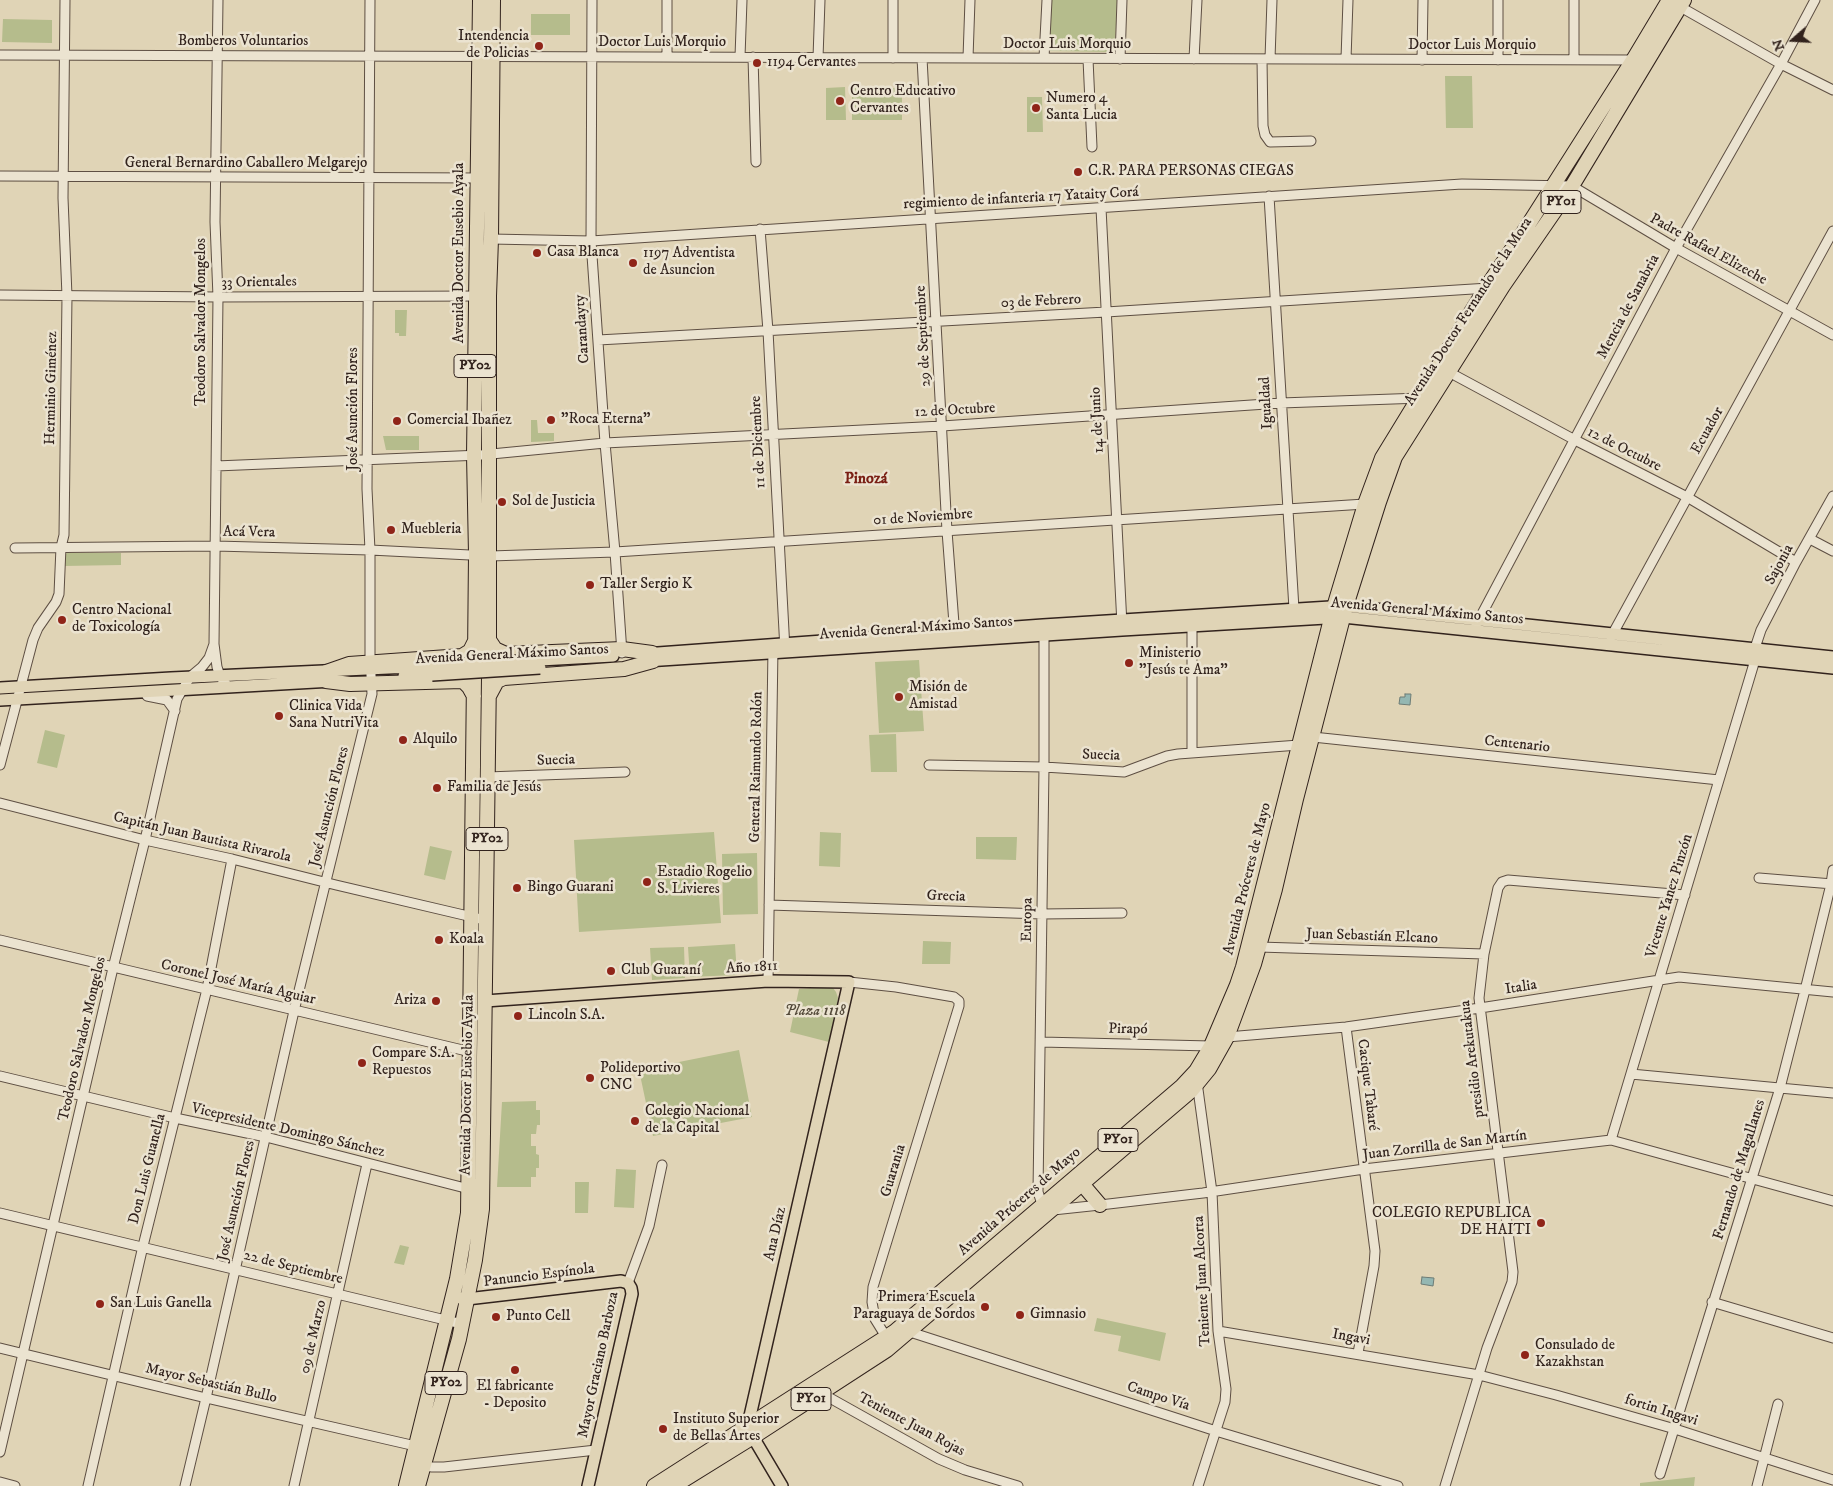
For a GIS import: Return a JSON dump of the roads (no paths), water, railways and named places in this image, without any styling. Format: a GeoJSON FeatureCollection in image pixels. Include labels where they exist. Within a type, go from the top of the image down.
{"type":"FeatureCollection","features":[{"type":"Feature","properties":{"kind":"highway","name":"Avenida Doctor Eusebio Ayala"},"geometry":{"type":"LineString","coordinates":[[480,0],[486,57],[492,178],[491,239],[483,296]]}},
{"type":"Feature","properties":{"kind":"highway","name":"Avenida Doctor Eusebio Ayala"},"geometry":{"type":"LineString","coordinates":[[475,657],[482,640],[483,555],[481,455],[483,296],[477,178],[486,57],[493,0]]}},
{"type":"Feature","properties":{"kind":"highway","name":"Avenida Doctor Fernando de la Mora"},"geometry":{"type":"LineString","coordinates":[[1443,368],[1486,288],[1633,60],[1675,2]]}},
{"type":"Feature","properties":{"kind":"highway","name":"Avenida Doctor Fernando de la Mora"},"geometry":{"type":"LineString","coordinates":[[1339,612],[1365,504],[1382,458],[1443,368],[1503,286],[1572,186],[1648,60],[1675,2]]}},
{"type":"Feature","properties":{"kind":"highway","name":"Avenida Doctor Fernando de la Mora"},"geometry":{"type":"LineString","coordinates":[[1339,612],[1395,457],[1424,398]]}},
{"type":"Feature","properties":{"kind":"highway","name":"Avenida Próceres de Mayo"},"geometry":{"type":"LineString","coordinates":[[1217,1042],[1250,978],[1259,947],[1312,737],[1339,612]]}},
{"type":"Feature","properties":{"kind":"highway","name":"Avenida Próceres de Mayo"},"geometry":{"type":"LineString","coordinates":[[654,1486],[822,1392],[889,1342],[1048,1207],[1083,1184],[1209,1069],[1243,968],[1299,745],[1339,612]]}},
{"type":"Feature","properties":{"kind":"highway","name":"Avenida Doctor Eusebio Ayala"},"geometry":{"type":"LineString","coordinates":[[482,640],[489,656]]}},
{"type":"Feature","properties":{"kind":"highway"},"geometry":{"type":"LineString","coordinates":[[326,676],[350,684],[370,674],[462,656],[482,640],[506,654],[622,652],[653,657]]}},
{"type":"Feature","properties":{"kind":"highway"},"geometry":{"type":"LineString","coordinates":[[488,699],[497,681],[504,678],[624,669],[653,657]]}},
{"type":"Feature","properties":{"kind":"highway"},"geometry":{"type":"LineString","coordinates":[[326,676],[349,664],[370,674],[463,681],[474,696]]}},
{"type":"Feature","properties":{"kind":"highway","name":"Avenida Doctor Eusebio Ayala"},"geometry":{"type":"LineString","coordinates":[[406,1486],[417,1464],[462,1324],[479,1238],[476,1190],[471,1052],[479,918],[487,776],[488,699],[481,677],[474,696],[479,918],[485,1001],[476,1190],[465,1233],[422,1447]]}},
{"type":"Feature","properties":{"kind":"highway","name":"Avenida Próceres de Mayo"},"geometry":{"type":"LineString","coordinates":[[674,1486],[713,1462],[751,1431],[889,1342],[910,1332],[1182,1086],[1197,1078]]}},
{"type":"Feature","properties":{"kind":"highway"},"geometry":{"type":"LineString","coordinates":[[1083,1184],[1100,1205]]}},
{"type":"Feature","properties":{"kind":"highway","name":"Avenida Doctor Eusebio Ayala"},"geometry":{"type":"LineString","coordinates":[[417,1464],[418,1486]]}},
{"type":"Feature","properties":{"kind":"main road","name":"Avenida General Máximo Santos"},"geometry":{"type":"LineString","coordinates":[[370,674],[955,637],[1122,625],[1294,609],[1476,625],[1833,668]]}},
{"type":"Feature","properties":{"kind":"main road","name":"Avenida General Máximo Santos"},"geometry":{"type":"LineString","coordinates":[[955,637],[1044,636],[1122,625],[1192,626],[1339,612]]}},
{"type":"Feature","properties":{"kind":"main road","name":"Avenida General Máximo Santos"},"geometry":{"type":"LineString","coordinates":[[1610,640],[1755,648],[1833,657]]}},
{"type":"Feature","properties":{"kind":"main road","name":"Avenida General Máximo Santos"},"geometry":{"type":"LineString","coordinates":[[598,661],[622,652]]}},
{"type":"Feature","properties":{"kind":"main road"},"geometry":{"type":"LineString","coordinates":[[0,688],[190,677],[326,676]]}},
{"type":"Feature","properties":{"kind":"main road"},"geometry":{"type":"LineString","coordinates":[[0,700],[228,687],[326,676]]}},
{"type":"Feature","properties":{"kind":"main road","name":"Año 1811"},"geometry":{"type":"LineString","coordinates":[[485,1001],[768,981],[849,982]]}},
{"type":"Feature","properties":{"kind":"main road","name":"Ana Díaz"},"geometry":{"type":"LineString","coordinates":[[751,1431],[849,982]]}},
{"type":"Feature","properties":{"kind":"main road","name":"Panuncio Espínola"},"geometry":{"type":"LineString","coordinates":[[453,1297],[467,1300],[621,1281],[628,1283]]}},
{"type":"Feature","properties":{"kind":"main road","name":"Mayor Graciano Barboza"},"geometry":{"type":"LineString","coordinates":[[588,1486],[632,1294],[628,1283]]}},
{"type":"Feature","properties":{"kind":"main road"},"geometry":{"type":"LineString","coordinates":[[751,1431],[782,1486]]}},
{"type":"Feature","properties":{"kind":"street","name":"Herminio Giménez"},"geometry":{"type":"LineString","coordinates":[[0,765],[33,640],[38,628],[56,602],[59,594],[61,547],[64,535],[67,296],[63,176],[65,0]]}},
{"type":"Feature","properties":{"kind":"street","name":"Teodoro Salvador Mongelos"},"geometry":{"type":"LineString","coordinates":[[218,0],[215,222],[218,298],[214,644],[217,667],[220,676],[228,687]]}},
{"type":"Feature","properties":{"kind":"street","name":"José Asunción Flores"},"geometry":{"type":"LineString","coordinates":[[185,1486],[294,1011],[372,694],[370,674],[368,459],[370,0]]}},
{"type":"Feature","properties":{"kind":"street","name":"Carandayty"},"geometry":{"type":"LineString","coordinates":[[592,0],[591,241],[604,443],[615,552],[622,652]]}},
{"type":"Feature","properties":{"kind":"street"},"geometry":{"type":"LineString","coordinates":[[667,0],[667,57]]}},
{"type":"Feature","properties":{"kind":"street"},"geometry":{"type":"LineString","coordinates":[[740,57],[742,0]]}},
{"type":"Feature","properties":{"kind":"street"},"geometry":{"type":"LineString","coordinates":[[818,58],[820,0]]}},
{"type":"Feature","properties":{"kind":"street"},"geometry":{"type":"LineString","coordinates":[[893,0],[893,58]]}},
{"type":"Feature","properties":{"kind":"street"},"geometry":{"type":"LineString","coordinates":[[968,58],[970,0]]}},
{"type":"Feature","properties":{"kind":"street"},"geometry":{"type":"LineString","coordinates":[[1044,58],[1047,0]]}},
{"type":"Feature","properties":{"kind":"street"},"geometry":{"type":"LineString","coordinates":[[1120,59],[1122,0]]}},
{"type":"Feature","properties":{"kind":"street"},"geometry":{"type":"LineString","coordinates":[[1194,59],[1197,0]]}},
{"type":"Feature","properties":{"kind":"street"},"geometry":{"type":"LineString","coordinates":[[1272,0],[1266,59],[1263,126],[1265,135],[1270,142],[1311,141]]}},
{"type":"Feature","properties":{"kind":"street"},"geometry":{"type":"LineString","coordinates":[[1346,59],[1348,0]]}},
{"type":"Feature","properties":{"kind":"street"},"geometry":{"type":"LineString","coordinates":[[1422,60],[1423,0]]}},
{"type":"Feature","properties":{"kind":"street"},"geometry":{"type":"LineString","coordinates":[[1498,0],[1498,60]]}},
{"type":"Feature","properties":{"kind":"street"},"geometry":{"type":"LineString","coordinates":[[1574,0],[1574,60]]}},
{"type":"Feature","properties":{"kind":"street","name":"Mencia de Sanabria"},"geometry":{"type":"LineString","coordinates":[[1476,625],[1676,248],[1816,0]]}},
{"type":"Feature","properties":{"kind":"street"},"geometry":{"type":"LineString","coordinates":[[1675,2],[1781,64],[1833,90]]}},
{"type":"Feature","properties":{"kind":"street","name":"Bomberos Voluntarios"},"geometry":{"type":"LineString","coordinates":[[0,55],[486,57]]}},
{"type":"Feature","properties":{"kind":"street","name":"Doctor Luis Morquio"},"geometry":{"type":"LineString","coordinates":[[486,57],[1648,60]]}},
{"type":"Feature","properties":{"kind":"street"},"geometry":{"type":"LineString","coordinates":[[753,58],[756,162]]}},
{"type":"Feature","properties":{"kind":"street","name":"29 de Septiembre"},"geometry":{"type":"LineString","coordinates":[[922,58],[947,531],[955,637]]}},
{"type":"Feature","properties":{"kind":"street"},"geometry":{"type":"LineString","coordinates":[[1088,58],[1092,147]]}},
{"type":"Feature","properties":{"kind":"street","name":"General Bernardino Caballero Melgarejo"},"geometry":{"type":"LineString","coordinates":[[0,176],[492,178]]}},
{"type":"Feature","properties":{"kind":"street","name":"regimiento de infanteria 17 Yataity Corá"},"geometry":{"type":"LineString","coordinates":[[491,239],[591,241],[1462,184],[1572,186]]}},
{"type":"Feature","properties":{"kind":"street","name":"Padre Rafael Elizeche"},"geometry":{"type":"LineString","coordinates":[[1572,186],[1676,248],[1833,335]]}},
{"type":"Feature","properties":{"kind":"street","name":"Igualdad"},"geometry":{"type":"LineString","coordinates":[[1269,196],[1294,609]]}},
{"type":"Feature","properties":{"kind":"street","name":"14 de Junio"},"geometry":{"type":"LineString","coordinates":[[1100,208],[1122,625]]}},
{"type":"Feature","properties":{"kind":"street","name":"11 de Diciembre"},"geometry":{"type":"LineString","coordinates":[[760,229],[768,332],[778,541],[779,648]]}},
{"type":"Feature","properties":{"kind":"street","name":"Ecuador"},"geometry":{"type":"LineString","coordinates":[[1610,640],[1833,231]]}},
{"type":"Feature","properties":{"kind":"street","name":"03 de Febrero"},"geometry":{"type":"LineString","coordinates":[[598,340],[1106,312],[1503,286]]}},
{"type":"Feature","properties":{"kind":"street","name":"33 Orientales"},"geometry":{"type":"LineString","coordinates":[[0,295],[218,298],[483,296]]}},
{"type":"Feature","properties":{"kind":"street","name":"12 de Octubre"},"geometry":{"type":"LineString","coordinates":[[1443,368],[1687,498],[1796,562]]}},
{"type":"Feature","properties":{"kind":"street","name":"12 de Octubre"},"geometry":{"type":"LineString","coordinates":[[216,466],[481,455],[604,443],[942,426],[1281,403],[1424,398]]}},
{"type":"Feature","properties":{"kind":"street","name":"Sajonia"},"geometry":{"type":"LineString","coordinates":[[1755,648],[1761,630],[1833,496]]}},
{"type":"Feature","properties":{"kind":"street","name":"01 de Noviembre"},"geometry":{"type":"LineString","coordinates":[[483,555],[615,552],[1365,504]]}},
{"type":"Feature","properties":{"kind":"street"},"geometry":{"type":"LineString","coordinates":[[1810,539],[1833,551]]}},
{"type":"Feature","properties":{"kind":"street","name":"Acá Vera"},"geometry":{"type":"LineString","coordinates":[[16,548],[215,546],[483,555]]}},
{"type":"Feature","properties":{"kind":"street"},"geometry":{"type":"LineString","coordinates":[[1192,626],[1192,753]]}},
{"type":"Feature","properties":{"kind":"street","name":"Europa"},"geometry":{"type":"LineString","coordinates":[[1044,636],[1038,1192],[1048,1207]]}},
{"type":"Feature","properties":{"kind":"street","name":"Teodoro Salvador Mongelos"},"geometry":{"type":"LineString","coordinates":[[0,1452],[174,711],[182,690],[190,677],[206,662],[214,644]]}},
{"type":"Feature","properties":{"kind":"street","name":"General Raimundo Rolón"},"geometry":{"type":"LineString","coordinates":[[768,981],[769,905],[779,648]]}},
{"type":"Feature","properties":{"kind":"street","name":"Vicente Yanez Pinzón"},"geometry":{"type":"LineString","coordinates":[[1611,1140],[1720,780],[1755,660],[1755,648]]}},
{"type":"Feature","properties":{"kind":"street"},"geometry":{"type":"LineString","coordinates":[[119,692],[130,696],[159,697],[167,700],[174,711]]}},
{"type":"Feature","properties":{"kind":"street","name":"Centenario"},"geometry":{"type":"LineString","coordinates":[[1312,737],[1720,780]]}},
{"type":"Feature","properties":{"kind":"street","name":"Suecia"},"geometry":{"type":"LineString","coordinates":[[929,765],[1124,772],[1167,756],[1299,745]]}},
{"type":"Feature","properties":{"kind":"street","name":"Suecia"},"geometry":{"type":"LineString","coordinates":[[487,776],[625,772]]}},
{"type":"Feature","properties":{"kind":"street","name":"Capitán Juan Bautista Rivarola"},"geometry":{"type":"LineString","coordinates":[[0,803],[145,840],[479,918]]}},
{"type":"Feature","properties":{"kind":"street","name":"Don Luis Guanella"},"geometry":{"type":"LineString","coordinates":[[88,1486],[143,1246],[207,989],[232,859]]}},
{"type":"Feature","properties":{"kind":"street","name":"Fernando de Magallanes"},"geometry":{"type":"LineString","coordinates":[[1660,1474],[1780,1088],[1832,884],[1833,870]]}},
{"type":"Feature","properties":{"kind":"street"},"geometry":{"type":"LineString","coordinates":[[1759,878],[1832,884]]}},
{"type":"Feature","properties":{"kind":"street","name":"presidio Arekutakua"},"geometry":{"type":"LineString","coordinates":[[1445,1486],[1479,1375],[1514,1272],[1479,998],[1484,954],[1498,888],[1502,882],[1508,880],[1685,895]]}},
{"type":"Feature","properties":{"kind":"street","name":"Grecia"},"geometry":{"type":"LineString","coordinates":[[769,905],[1042,914],[1122,913]]}},
{"type":"Feature","properties":{"kind":"street","name":"Coronel José María Aguiar"},"geometry":{"type":"LineString","coordinates":[[0,940],[471,1052]]}},
{"type":"Feature","properties":{"kind":"street","name":"Juan Sebastián Elcano"},"geometry":{"type":"LineString","coordinates":[[1259,947],[1484,954]]}},
{"type":"Feature","properties":{"kind":"street","name":"Italia"},"geometry":{"type":"LineString","coordinates":[[1217,1042],[1346,1027],[1679,977],[1833,992]]}},
{"type":"Feature","properties":{"kind":"street","name":"Año 1811"},"geometry":{"type":"LineString","coordinates":[[849,982],[896,987],[954,997],[959,1001]]}},
{"type":"Feature","properties":{"kind":"street","name":"Guarania"},"geometry":{"type":"LineString","coordinates":[[889,1342],[875,1319],[873,1312],[873,1287],[959,1001]]}},
{"type":"Feature","properties":{"kind":"street","name":"Cacique Tabaré"},"geometry":{"type":"LineString","coordinates":[[1346,1027],[1375,1251],[1358,1353]]}},
{"type":"Feature","properties":{"kind":"street","name":"Pirapó"},"geometry":{"type":"LineString","coordinates":[[1041,1042],[1217,1042]]}},
{"type":"Feature","properties":{"kind":"street"},"geometry":{"type":"LineString","coordinates":[[1631,1074],[1833,1093]]}},
{"type":"Feature","properties":{"kind":"street","name":"Vicepresidente Domingo Sánchez"},"geometry":{"type":"LineString","coordinates":[[0,1076],[175,1118],[266,1137],[476,1190]]}},
{"type":"Feature","properties":{"kind":"street","name":"Teniente Juan Alcorta"},"geometry":{"type":"LineString","coordinates":[[1197,1078],[1212,1192],[1218,1330],[1226,1390],[1225,1402],[1198,1486]]}},
{"type":"Feature","properties":{"kind":"street","name":"Juan Zorrilla de San Martín"},"geometry":{"type":"LineString","coordinates":[[1048,1207],[1100,1205],[1212,1192],[1364,1169],[1611,1140],[1833,1201]]}},
{"type":"Feature","properties":{"kind":"street","name":"09 de Marzo"},"geometry":{"type":"LineString","coordinates":[[294,1486],[367,1164]]}},
{"type":"Feature","properties":{"kind":"street","name":"Mayor Graciano Barboza"},"geometry":{"type":"LineString","coordinates":[[628,1283],[649,1226],[662,1165]]}},
{"type":"Feature","properties":{"kind":"street","name":"22 de Septiembre"},"geometry":{"type":"LineString","coordinates":[[0,1213],[462,1324]]}},
{"type":"Feature","properties":{"kind":"street"},"geometry":{"type":"LineString","coordinates":[[1712,1302],[1833,1338]]}},
{"type":"Feature","properties":{"kind":"street","name":"Ingavi"},"geometry":{"type":"LineString","coordinates":[[1218,1330],[1479,1375]]}},
{"type":"Feature","properties":{"kind":"street","name":"Campo Vía"},"geometry":{"type":"LineString","coordinates":[[910,1332],[1398,1486]]}},
{"type":"Feature","properties":{"kind":"street","name":"Mayor Sebastián Bullo"},"geometry":{"type":"LineString","coordinates":[[0,1348],[206,1398],[422,1447]]}},
{"type":"Feature","properties":{"kind":"street","name":"fortin Ingavi"},"geometry":{"type":"LineString","coordinates":[[1479,1375],[1675,1429],[1833,1480]]}},
{"type":"Feature","properties":{"kind":"street","name":"Teniente Juan Rojas"},"geometry":{"type":"LineString","coordinates":[[822,1392],[939,1459],[965,1470],[1018,1486]]}},
{"type":"Feature","properties":{"kind":"street"},"geometry":{"type":"LineString","coordinates":[[1757,1486],[1778,1404]]}},
{"type":"Feature","properties":{"kind":"street"},"geometry":{"type":"LineString","coordinates":[[417,1464],[444,1467],[596,1450]]}},
{"type":"Feature","properties":{"kind":"street"},"geometry":{"type":"LineString","coordinates":[[0,1482],[16,1486]]}},
{"type":"Feature","properties":{"kind":"water"},"geometry":{"type":"Polygon","coordinates":[[[1405,694],[1411,694],[1410,705],[1399,704],[1400,697],[1405,697],[1405,694]]]}},
{"type":"Feature","properties":{"kind":"water"},"geometry":{"type":"Polygon","coordinates":[[[1422,1277],[1434,1278],[1433,1286],[1421,1284],[1422,1277]]]}},
{"type":"Feature","properties":{"kind":"place","name":"Intendencia de Policias"},"geometry":{"type":"Point","coordinates":[539,46]}},
{"type":"Feature","properties":{"kind":"place","name":"1194 Cervantes"},"geometry":{"type":"Point","coordinates":[757,63]}},
{"type":"Feature","properties":{"kind":"place","name":"Centro Educativo Cervantes"},"geometry":{"type":"Point","coordinates":[840,101]}},
{"type":"Feature","properties":{"kind":"place","name":"Numero 4 Santa Lucia"},"geometry":{"type":"Point","coordinates":[1036,108]}},
{"type":"Feature","properties":{"kind":"place","name":"C.R. PARA PERSONAS CIEGAS"},"geometry":{"type":"Point","coordinates":[1078,172]}},
{"type":"Feature","properties":{"kind":"place","name":"Casa Blanca"},"geometry":{"type":"Point","coordinates":[537,253]}},
{"type":"Feature","properties":{"kind":"place","name":"1197 Adventista de Asuncion"},"geometry":{"type":"Point","coordinates":[633,263]}},
{"type":"Feature","properties":{"kind":"place","name":"\"Roca Eterna\""},"geometry":{"type":"Point","coordinates":[551,420]}},
{"type":"Feature","properties":{"kind":"place","name":"Comercial Ibañez"},"geometry":{"type":"Point","coordinates":[397,421]}},
{"type":"Feature","properties":{"kind":"place","name":"Sol de Justicia"},"geometry":{"type":"Point","coordinates":[502,502]}},
{"type":"Feature","properties":{"kind":"place","name":"Muebleria"},"geometry":{"type":"Point","coordinates":[391,530]}},
{"type":"Feature","properties":{"kind":"place","name":"Taller Sergio K"},"geometry":{"type":"Point","coordinates":[590,585]}},
{"type":"Feature","properties":{"kind":"place","name":"Centro Nacional de Toxicología"},"geometry":{"type":"Point","coordinates":[62,620]}},
{"type":"Feature","properties":{"kind":"place","name":"Ministerio \"Jesús te Ama\""},"geometry":{"type":"Point","coordinates":[1129,663]}},
{"type":"Feature","properties":{"kind":"place","name":"Misión de Amistad"},"geometry":{"type":"Point","coordinates":[899,697]}},
{"type":"Feature","properties":{"kind":"place","name":"Clinica Vida Sana NutriVita"},"geometry":{"type":"Point","coordinates":[279,716]}},
{"type":"Feature","properties":{"kind":"place","name":"Alquilo"},"geometry":{"type":"Point","coordinates":[403,740]}},
{"type":"Feature","properties":{"kind":"place","name":"Familia de Jesús"},"geometry":{"type":"Point","coordinates":[437,788]}},
{"type":"Feature","properties":{"kind":"place","name":"Estadio Rogelio S. Livieres"},"geometry":{"type":"Point","coordinates":[647,882]}},
{"type":"Feature","properties":{"kind":"place","name":"Bingo Guarani"},"geometry":{"type":"Point","coordinates":[517,888]}},
{"type":"Feature","properties":{"kind":"place","name":"Koala"},"geometry":{"type":"Point","coordinates":[439,940]}},
{"type":"Feature","properties":{"kind":"place","name":"Club Guaraní"},"geometry":{"type":"Point","coordinates":[611,971]}},
{"type":"Feature","properties":{"kind":"place","name":"Ariza"},"geometry":{"type":"Point","coordinates":[436,1001]}},
{"type":"Feature","properties":{"kind":"place","name":"Lincoln S.A."},"geometry":{"type":"Point","coordinates":[518,1016]}},
{"type":"Feature","properties":{"kind":"place","name":"Compare S.A. Repuestos"},"geometry":{"type":"Point","coordinates":[362,1063]}},
{"type":"Feature","properties":{"kind":"place","name":"Polideportivo CNC"},"geometry":{"type":"Point","coordinates":[590,1078]}},
{"type":"Feature","properties":{"kind":"place","name":"Colegio Nacional de la Capital"},"geometry":{"type":"Point","coordinates":[635,1121]}},
{"type":"Feature","properties":{"kind":"place","name":"COLEGIO REPUBLICA DE HAITI"},"geometry":{"type":"Point","coordinates":[1541,1223]}},
{"type":"Feature","properties":{"kind":"place","name":"San Luis Ganella"},"geometry":{"type":"Point","coordinates":[100,1304]}},
{"type":"Feature","properties":{"kind":"place","name":"Primera Escuela Paraguaya de Sordos"},"geometry":{"type":"Point","coordinates":[985,1307]}},
{"type":"Feature","properties":{"kind":"place","name":"Gimnasio"},"geometry":{"type":"Point","coordinates":[1020,1315]}},
{"type":"Feature","properties":{"kind":"place","name":"Punto Cell"},"geometry":{"type":"Point","coordinates":[496,1317]}},
{"type":"Feature","properties":{"kind":"place","name":"Consulado de Kazakhstan"},"geometry":{"type":"Point","coordinates":[1525,1355]}},
{"type":"Feature","properties":{"kind":"place","name":"El fabricante - Deposito"},"geometry":{"type":"Point","coordinates":[515,1370]}},
{"type":"Feature","properties":{"kind":"place","name":"Instituto Superior de Bellas Artes"},"geometry":{"type":"Point","coordinates":[663,1429]}},
{"type":"Feature","properties":{"kind":"district","name":"Pinozá"},"geometry":{"type":"Point","coordinates":[866,480]}},
{"type":"Feature","properties":{"kind":"park label","name":"Plaza 1118"},"geometry":{"type":"Point","coordinates":[815,1012]}}]}
